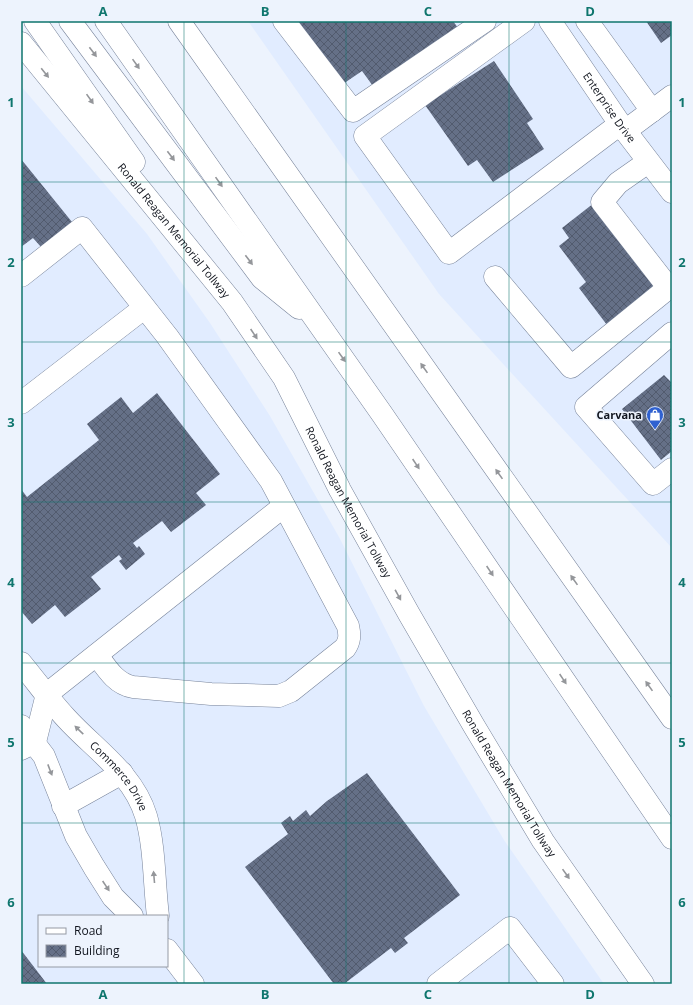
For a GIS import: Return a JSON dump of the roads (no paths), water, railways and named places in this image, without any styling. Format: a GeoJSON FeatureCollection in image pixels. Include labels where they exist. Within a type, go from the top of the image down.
{"type":"FeatureCollection","features":[{"type":"Feature","properties":{"kind":"main road"},"geometry":{"type":"LineString","coordinates":[[35,21],[232,302]]}},
{"type":"Feature","properties":{"kind":"main road"},"geometry":{"type":"LineString","coordinates":[[70,21],[262,278],[320,325]]}},
{"type":"Feature","properties":{"kind":"main road"},"geometry":{"type":"LineString","coordinates":[[106,21],[320,325],[672,838]]}},
{"type":"Feature","properties":{"kind":"main road"},"geometry":{"type":"LineString","coordinates":[[179,21],[672,718]]}},
{"type":"Feature","properties":{"kind":"main road"},"geometry":{"type":"LineString","coordinates":[[284,21],[353,111],[485,21]]}},
{"type":"Feature","properties":{"kind":"main road"},"geometry":{"type":"LineString","coordinates":[[524,21],[365,136],[449,253],[623,127],[652,111],[672,96]]}},
{"type":"Feature","properties":{"kind":"main road","name":"Enterprise Drive"},"geometry":{"type":"LineString","coordinates":[[550,21],[623,127],[672,192]]}},
{"type":"Feature","properties":{"kind":"main road"},"geometry":{"type":"LineString","coordinates":[[587,21],[652,111]]}},
{"type":"Feature","properties":{"kind":"main road","name":"Ronald Reagan Memorial Tollway"},"geometry":{"type":"LineString","coordinates":[[21,43],[232,302],[284,378],[340,490],[409,614],[534,827],[643,984]]}},
{"type":"Feature","properties":{"kind":"main road"},"geometry":{"type":"LineString","coordinates":[[495,277],[571,367],[670,286],[602,202],[618,183],[648,162]]}},
{"type":"Feature","properties":{"kind":"main road"},"geometry":{"type":"LineString","coordinates":[[21,276],[82,228],[167,336],[271,481],[348,626],[349,642],[344,648],[291,691],[272,697],[211,694],[129,687],[116,679],[97,655]]}},
{"type":"Feature","properties":{"kind":"main road"},"geometry":{"type":"LineString","coordinates":[[21,403],[144,308]]}},
{"type":"Feature","properties":{"kind":"main road"},"geometry":{"type":"LineString","coordinates":[[672,333],[586,406],[653,484],[672,469]]}},
{"type":"Feature","properties":{"kind":"main road"},"geometry":{"type":"LineString","coordinates":[[28,746],[47,694],[284,506]]}},
{"type":"Feature","properties":{"kind":"main road","name":"Commerce Drive"},"geometry":{"type":"LineString","coordinates":[[21,664],[66,718],[105,754],[122,773],[146,816],[150,839],[158,915]]}},
{"type":"Feature","properties":{"kind":"main road"},"geometry":{"type":"LineString","coordinates":[[21,726],[28,746],[44,756],[76,836],[94,867],[113,897],[131,915]]}},
{"type":"Feature","properties":{"kind":"main road"},"geometry":{"type":"LineString","coordinates":[[63,806],[122,773]]}},
{"type":"Feature","properties":{"kind":"main road"},"geometry":{"type":"LineString","coordinates":[[438,984],[510,928],[553,984]]}},
{"type":"Feature","properties":{"kind":"main road"},"geometry":{"type":"LineString","coordinates":[[168,951],[193,984]]}},
{"type":"Feature","properties":{"kind":"place","name":"Carvana"},"geometry":{"type":"Point","coordinates":[655,430]}}]}
